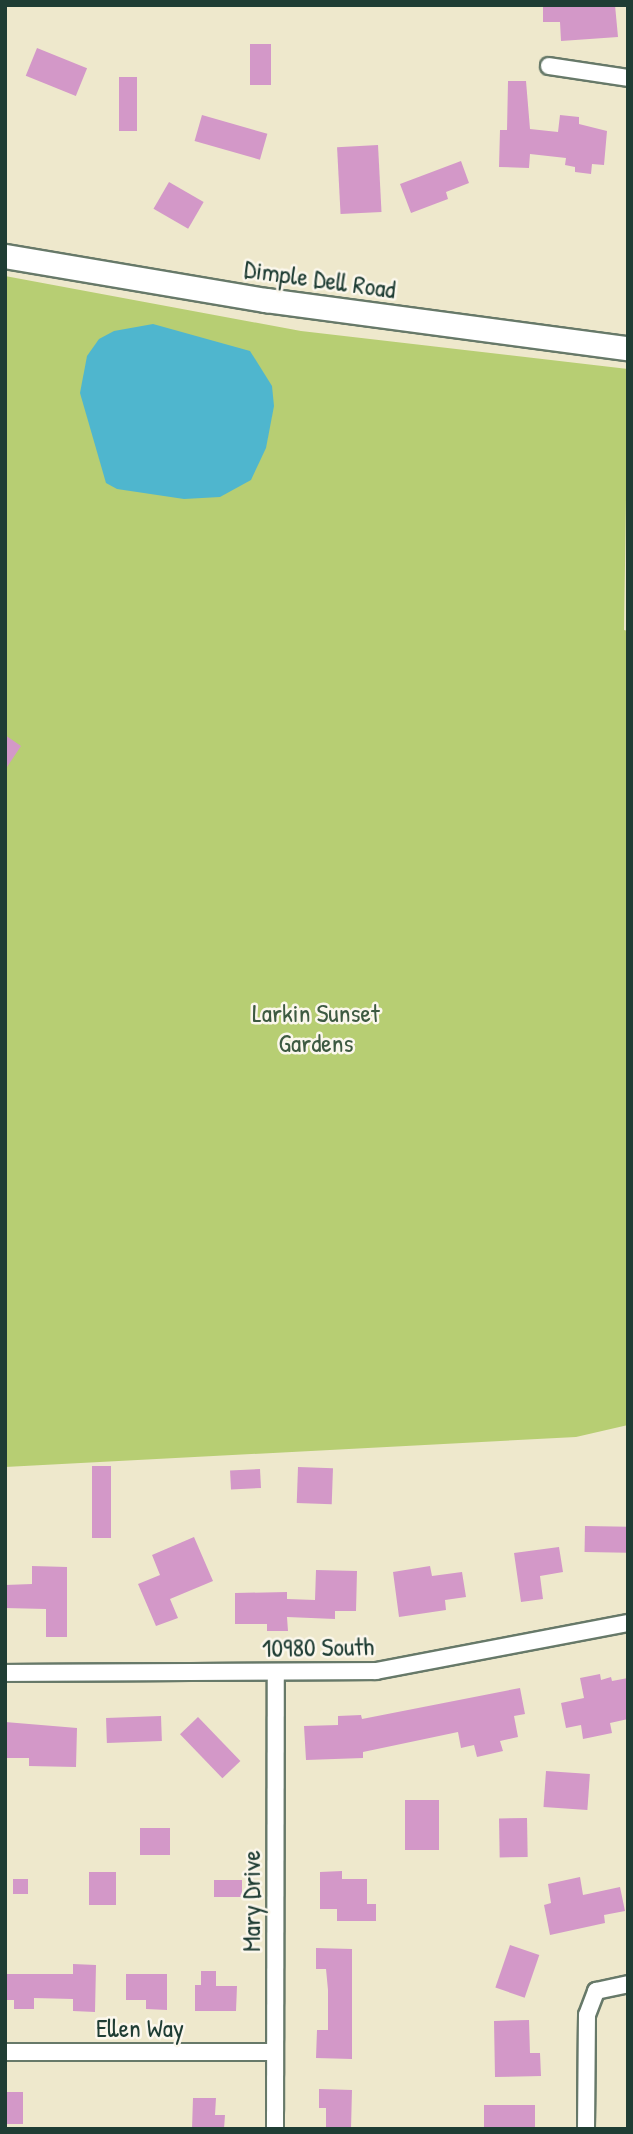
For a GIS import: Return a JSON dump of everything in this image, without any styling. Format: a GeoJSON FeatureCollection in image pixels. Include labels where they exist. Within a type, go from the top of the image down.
{"type":"FeatureCollection","features":[{"type":"Feature","properties":{"kind":"street"},"geometry":{"type":"LineString","coordinates":[[549,66],[628,78]]}},
{"type":"Feature","properties":{"kind":"street","name":"Dimple Dell Road"},"geometry":{"type":"LineString","coordinates":[[5,256],[266,300],[628,348]]}},
{"type":"Feature","properties":{"kind":"street","name":"10980 South"},"geometry":{"type":"LineString","coordinates":[[5,1673],[276,1673],[424,1665],[628,1623]]}},
{"type":"Feature","properties":{"kind":"street","name":"Mary Drive"},"geometry":{"type":"LineString","coordinates":[[275,2129],[276,1673]]}},
{"type":"Feature","properties":{"kind":"street"},"geometry":{"type":"LineString","coordinates":[[586,2129],[587,2015],[596,1991],[628,1984]]}},
{"type":"Feature","properties":{"kind":"street","name":"Ellen Way"},"geometry":{"type":"LineString","coordinates":[[5,2052],[275,2052]]}},
{"type":"Feature","properties":{"kind":"green space","name":"Larkin Sunset Gardens"},"geometry":{"type":"Polygon","coordinates":[[[5,276],[301,331],[628,369],[624,630],[628,631],[628,1425],[576,1437],[5,1467],[5,276]]]}},
{"type":"Feature","properties":{"kind":"water"},"geometry":{"type":"Polygon","coordinates":[[[153,324],[250,351],[272,386],[274,406],[266,448],[251,480],[220,497],[184,499],[117,489],[106,483],[80,393],[87,356],[99,339],[114,331],[153,324]]]}},
{"type":"Feature","properties":{"kind":"building"},"geometry":{"type":"Polygon","coordinates":[[[543,5],[615,5],[618,37],[561,41],[560,22],[543,22],[543,5]]]}},
{"type":"Feature","properties":{"kind":"building"},"geometry":{"type":"Polygon","coordinates":[[[250,44],[271,44],[271,85],[250,85],[250,44]]]}},
{"type":"Feature","properties":{"kind":"building"},"geometry":{"type":"Polygon","coordinates":[[[37,48],[87,68],[76,96],[26,76],[37,48]]]}},
{"type":"Feature","properties":{"kind":"building"},"geometry":{"type":"Polygon","coordinates":[[[119,77],[137,77],[137,131],[119,131],[119,77]]]}},
{"type":"Feature","properties":{"kind":"building"},"geometry":{"type":"Polygon","coordinates":[[[508,81],[526,81],[530,129],[558,132],[560,115],[579,117],[579,124],[607,131],[604,165],[592,164],[591,174],[575,172],[575,167],[565,165],[566,158],[530,154],[529,168],[499,167],[500,130],[507,130],[508,81]]]}},
{"type":"Feature","properties":{"kind":"building"},"geometry":{"type":"Polygon","coordinates":[[[202,115],[267,134],[260,160],[195,141],[202,115]]]}},
{"type":"Feature","properties":{"kind":"building"},"geometry":{"type":"Polygon","coordinates":[[[378,145],[382,212],[341,214],[337,147],[378,145]]]}},
{"type":"Feature","properties":{"kind":"building"},"geometry":{"type":"Polygon","coordinates":[[[461,161],[469,183],[446,192],[448,199],[411,213],[400,184],[461,161]]]}},
{"type":"Feature","properties":{"kind":"building"},"geometry":{"type":"Polygon","coordinates":[[[169,182],[204,202],[188,229],[154,209],[169,182]]]}},
{"type":"Feature","properties":{"kind":"building"},"geometry":{"type":"Polygon","coordinates":[[[5,735],[21,746],[5,770],[5,735]]]}},
{"type":"Feature","properties":{"kind":"building"},"geometry":{"type":"Polygon","coordinates":[[[92,1466],[111,1466],[111,1538],[92,1538],[92,1466]]]}},
{"type":"Feature","properties":{"kind":"building"},"geometry":{"type":"Polygon","coordinates":[[[298,1467],[333,1468],[332,1504],[297,1503],[298,1467]]]}},
{"type":"Feature","properties":{"kind":"building"},"geometry":{"type":"Polygon","coordinates":[[[260,1469],[261,1488],[231,1490],[230,1471],[260,1469]]]}},
{"type":"Feature","properties":{"kind":"building"},"geometry":{"type":"Polygon","coordinates":[[[585,1526],[628,1527],[628,1553],[585,1552],[585,1526]]]}},
{"type":"Feature","properties":{"kind":"building"},"geometry":{"type":"Polygon","coordinates":[[[194,1537],[213,1581],[170,1599],[178,1618],[156,1626],[138,1584],[160,1575],[152,1555],[194,1537]]]}},
{"type":"Feature","properties":{"kind":"building"},"geometry":{"type":"Polygon","coordinates":[[[559,1547],[563,1572],[540,1576],[543,1599],[521,1602],[514,1553],[559,1547]]]}},
{"type":"Feature","properties":{"kind":"building"},"geometry":{"type":"Polygon","coordinates":[[[32,1566],[67,1567],[67,1637],[46,1637],[46,1609],[5,1608],[5,1585],[32,1584],[32,1566]]]}},
{"type":"Feature","properties":{"kind":"building"},"geometry":{"type":"Polygon","coordinates":[[[430,1566],[432,1576],[462,1572],[466,1597],[445,1600],[446,1610],[399,1617],[393,1572],[430,1566]]]}},
{"type":"Feature","properties":{"kind":"building"},"geometry":{"type":"Polygon","coordinates":[[[316,1570],[357,1571],[356,1611],[335,1611],[335,1619],[287,1617],[288,1631],[267,1631],[267,1624],[235,1624],[235,1593],[287,1592],[287,1599],[315,1600],[316,1570]]]}},
{"type":"Feature","properties":{"kind":"building"},"geometry":{"type":"Polygon","coordinates":[[[600,1674],[601,1680],[611,1677],[612,1681],[628,1678],[628,1719],[610,1723],[612,1733],[583,1739],[581,1725],[566,1728],[561,1703],[584,1698],[580,1678],[600,1674]]]}},
{"type":"Feature","properties":{"kind":"building"},"geometry":{"type":"Polygon","coordinates":[[[520,1688],[525,1714],[514,1716],[518,1737],[500,1741],[503,1751],[477,1757],[474,1745],[461,1748],[458,1732],[363,1752],[363,1758],[306,1760],[304,1726],[338,1725],[338,1716],[361,1715],[362,1719],[520,1688]]]}},
{"type":"Feature","properties":{"kind":"building"},"geometry":{"type":"Polygon","coordinates":[[[161,1716],[162,1741],[107,1743],[106,1718],[161,1716]]]}},
{"type":"Feature","properties":{"kind":"building"},"geometry":{"type":"Polygon","coordinates":[[[198,1717],[240,1761],[222,1778],[180,1734],[198,1717]]]}},
{"type":"Feature","properties":{"kind":"building"},"geometry":{"type":"Polygon","coordinates":[[[5,1722],[77,1728],[76,1767],[29,1766],[29,1758],[5,1758],[5,1722]]]}},
{"type":"Feature","properties":{"kind":"building"},"geometry":{"type":"Polygon","coordinates":[[[546,1771],[590,1774],[587,1810],[543,1807],[546,1771]]]}},
{"type":"Feature","properties":{"kind":"building"},"geometry":{"type":"Polygon","coordinates":[[[405,1800],[439,1800],[439,1850],[405,1850],[405,1800]]]}},
{"type":"Feature","properties":{"kind":"building"},"geometry":{"type":"Polygon","coordinates":[[[499,1818],[527,1818],[528,1857],[500,1857],[499,1818]]]}},
{"type":"Feature","properties":{"kind":"building"},"geometry":{"type":"Polygon","coordinates":[[[140,1828],[170,1828],[170,1855],[140,1855],[140,1828]]]}},
{"type":"Feature","properties":{"kind":"building"},"geometry":{"type":"Polygon","coordinates":[[[342,1871],[342,1879],[367,1879],[367,1904],[376,1904],[376,1921],[337,1921],[337,1909],[320,1909],[320,1872],[342,1871]]]}},
{"type":"Feature","properties":{"kind":"building"},"geometry":{"type":"Polygon","coordinates":[[[89,1872],[116,1872],[116,1905],[89,1905],[89,1872]]]}},
{"type":"Feature","properties":{"kind":"building"},"geometry":{"type":"Polygon","coordinates":[[[580,1877],[583,1895],[620,1887],[625,1911],[604,1915],[605,1923],[550,1935],[544,1905],[551,1903],[548,1884],[580,1877]]]}},
{"type":"Feature","properties":{"kind":"building"},"geometry":{"type":"Polygon","coordinates":[[[13,1879],[28,1879],[28,1894],[13,1894],[13,1879]]]}},
{"type":"Feature","properties":{"kind":"building"},"geometry":{"type":"Polygon","coordinates":[[[214,1880],[242,1880],[242,1897],[214,1897],[214,1880]]]}},
{"type":"Feature","properties":{"kind":"building"},"geometry":{"type":"Polygon","coordinates":[[[510,1945],[539,1955],[525,1998],[495,1988],[510,1945]]]}},
{"type":"Feature","properties":{"kind":"building"},"geometry":{"type":"Polygon","coordinates":[[[316,1948],[352,1949],[352,2059],[316,2058],[317,2030],[328,2030],[328,1990],[326,1969],[316,1969],[316,1948]]]}},
{"type":"Feature","properties":{"kind":"building"},"geometry":{"type":"Polygon","coordinates":[[[73,1964],[96,1965],[95,2012],[73,2011],[73,1999],[34,1998],[34,2009],[14,2009],[14,2000],[5,2000],[5,1974],[73,1974],[73,1964]]]}},
{"type":"Feature","properties":{"kind":"building"},"geometry":{"type":"Polygon","coordinates":[[[201,1971],[216,1971],[216,1986],[237,1986],[236,2011],[195,2011],[195,1985],[201,1985],[201,1971]]]}},
{"type":"Feature","properties":{"kind":"building"},"geometry":{"type":"Polygon","coordinates":[[[126,1974],[167,1974],[167,2010],[146,2009],[146,2000],[126,2000],[126,1974]]]}},
{"type":"Feature","properties":{"kind":"building"},"geometry":{"type":"Polygon","coordinates":[[[529,2020],[530,2053],[540,2053],[541,2076],[495,2077],[494,2021],[529,2020]]]}},
{"type":"Feature","properties":{"kind":"building"},"geometry":{"type":"Polygon","coordinates":[[[319,2089],[352,2090],[351,2129],[326,2129],[326,2108],[319,2108],[319,2089]]]}},
{"type":"Feature","properties":{"kind":"building"},"geometry":{"type":"Polygon","coordinates":[[[5,2092],[23,2092],[23,2124],[5,2124],[5,2092]]]}},
{"type":"Feature","properties":{"kind":"building"},"geometry":{"type":"Polygon","coordinates":[[[193,2098],[216,2098],[215,2115],[225,2115],[224,2129],[192,2129],[193,2098]]]}},
{"type":"Feature","properties":{"kind":"building"},"geometry":{"type":"Polygon","coordinates":[[[484,2105],[535,2105],[535,2129],[484,2129],[484,2105]]]}}]}
